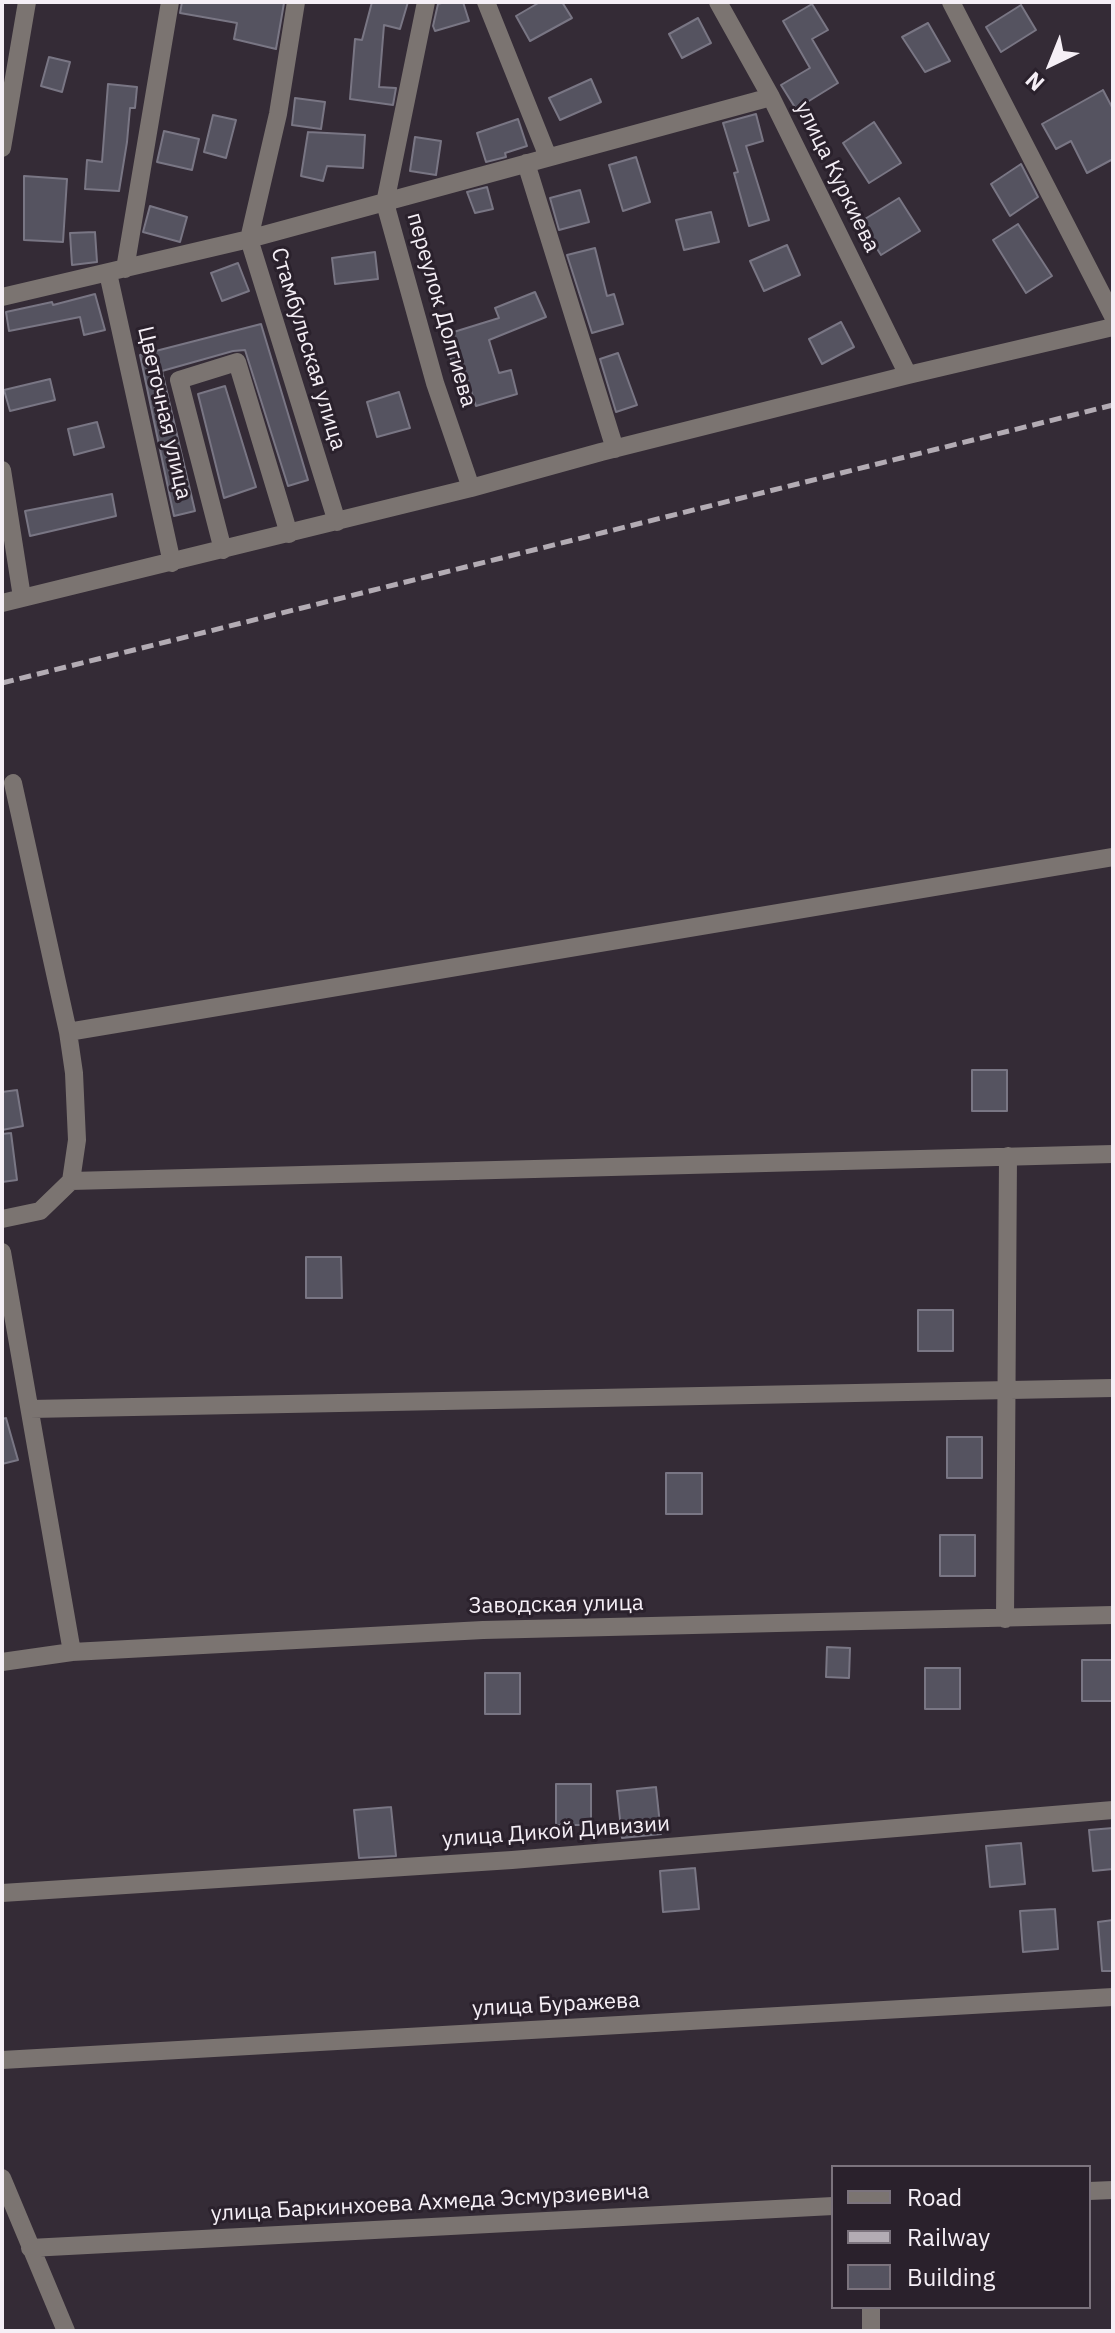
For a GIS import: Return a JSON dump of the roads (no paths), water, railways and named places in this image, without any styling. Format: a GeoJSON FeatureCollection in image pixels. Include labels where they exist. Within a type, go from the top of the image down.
{"type":"FeatureCollection","features":[{"type":"Feature","properties":{"kind":"street"},"geometry":{"type":"LineString","coordinates":[[2,148],[27,2]]}},
{"type":"Feature","properties":{"kind":"street","name":"Цветочная улица"},"geometry":{"type":"LineString","coordinates":[[170,2],[116,271],[172,563]]}},
{"type":"Feature","properties":{"kind":"street","name":"Стамбульская улица"},"geometry":{"type":"LineString","coordinates":[[296,2],[278,114],[249,239],[337,522]]}},
{"type":"Feature","properties":{"kind":"street","name":"переулок Долгиева"},"geometry":{"type":"LineString","coordinates":[[426,2],[385,203],[435,383],[471,488]]}},
{"type":"Feature","properties":{"kind":"street"},"geometry":{"type":"LineString","coordinates":[[486,2],[548,157]]}},
{"type":"Feature","properties":{"kind":"street","name":"улица Куркиева"},"geometry":{"type":"LineString","coordinates":[[718,2],[771,97],[908,375]]}},
{"type":"Feature","properties":{"kind":"street"},"geometry":{"type":"LineString","coordinates":[[951,2],[1113,316]]}},
{"type":"Feature","properties":{"kind":"street"},"geometry":{"type":"LineString","coordinates":[[2,297],[249,239],[771,97]]}},
{"type":"Feature","properties":{"kind":"street"},"geometry":{"type":"LineString","coordinates":[[526,163],[615,449]]}},
{"type":"Feature","properties":{"kind":"street"},"geometry":{"type":"LineString","coordinates":[[2,603],[337,522],[908,375],[1113,327]]}},
{"type":"Feature","properties":{"kind":"street"},"geometry":{"type":"LineString","coordinates":[[223,550],[179,380],[237,362],[289,534]]}},
{"type":"Feature","properties":{"kind":"street"},"geometry":{"type":"LineString","coordinates":[[2,470],[22,597]]}},
{"type":"Feature","properties":{"kind":"street"},"geometry":{"type":"LineString","coordinates":[[2,1219],[40,1211],[71,1181],[77,1140],[74,1073],[68,1032],[13,783]]}},
{"type":"Feature","properties":{"kind":"street"},"geometry":{"type":"LineString","coordinates":[[68,1032],[1113,857]]}},
{"type":"Feature","properties":{"kind":"street"},"geometry":{"type":"LineString","coordinates":[[71,1181],[1113,1154]]}},
{"type":"Feature","properties":{"kind":"street"},"geometry":{"type":"LineString","coordinates":[[1005,1619],[1008,1156]]}},
{"type":"Feature","properties":{"kind":"street"},"geometry":{"type":"LineString","coordinates":[[2,1252],[72,1652]]}},
{"type":"Feature","properties":{"kind":"street"},"geometry":{"type":"LineString","coordinates":[[30,1409],[1113,1388]]}},
{"type":"Feature","properties":{"kind":"street","name":"Заводская улица"},"geometry":{"type":"LineString","coordinates":[[2,1662],[72,1652],[483,1630],[1113,1615]]}},
{"type":"Feature","properties":{"kind":"street","name":"улица Дикой Дивизии"},"geometry":{"type":"LineString","coordinates":[[2,1893],[512,1860],[1113,1810]]}},
{"type":"Feature","properties":{"kind":"street","name":"улица Буражева"},"geometry":{"type":"LineString","coordinates":[[2,2060],[1113,1997]]}},
{"type":"Feature","properties":{"kind":"street"},"geometry":{"type":"LineString","coordinates":[[2,2178],[66,2331]]}},
{"type":"Feature","properties":{"kind":"street"},"geometry":{"type":"LineString","coordinates":[[1091,2191],[1113,2190]]}},
{"type":"Feature","properties":{"kind":"street","name":"улица Баркинхоева Ахмеда Эсмурзиевича"},"geometry":{"type":"LineString","coordinates":[[30,2248],[831,2206]]}},
{"type":"Feature","properties":{"kind":"street"},"geometry":{"type":"LineString","coordinates":[[871,2309],[871,2331]]}},
{"type":"Feature","properties":{"kind":"railway"},"geometry":{"type":"LineString","coordinates":[[2,683],[1113,405]]}}]}
